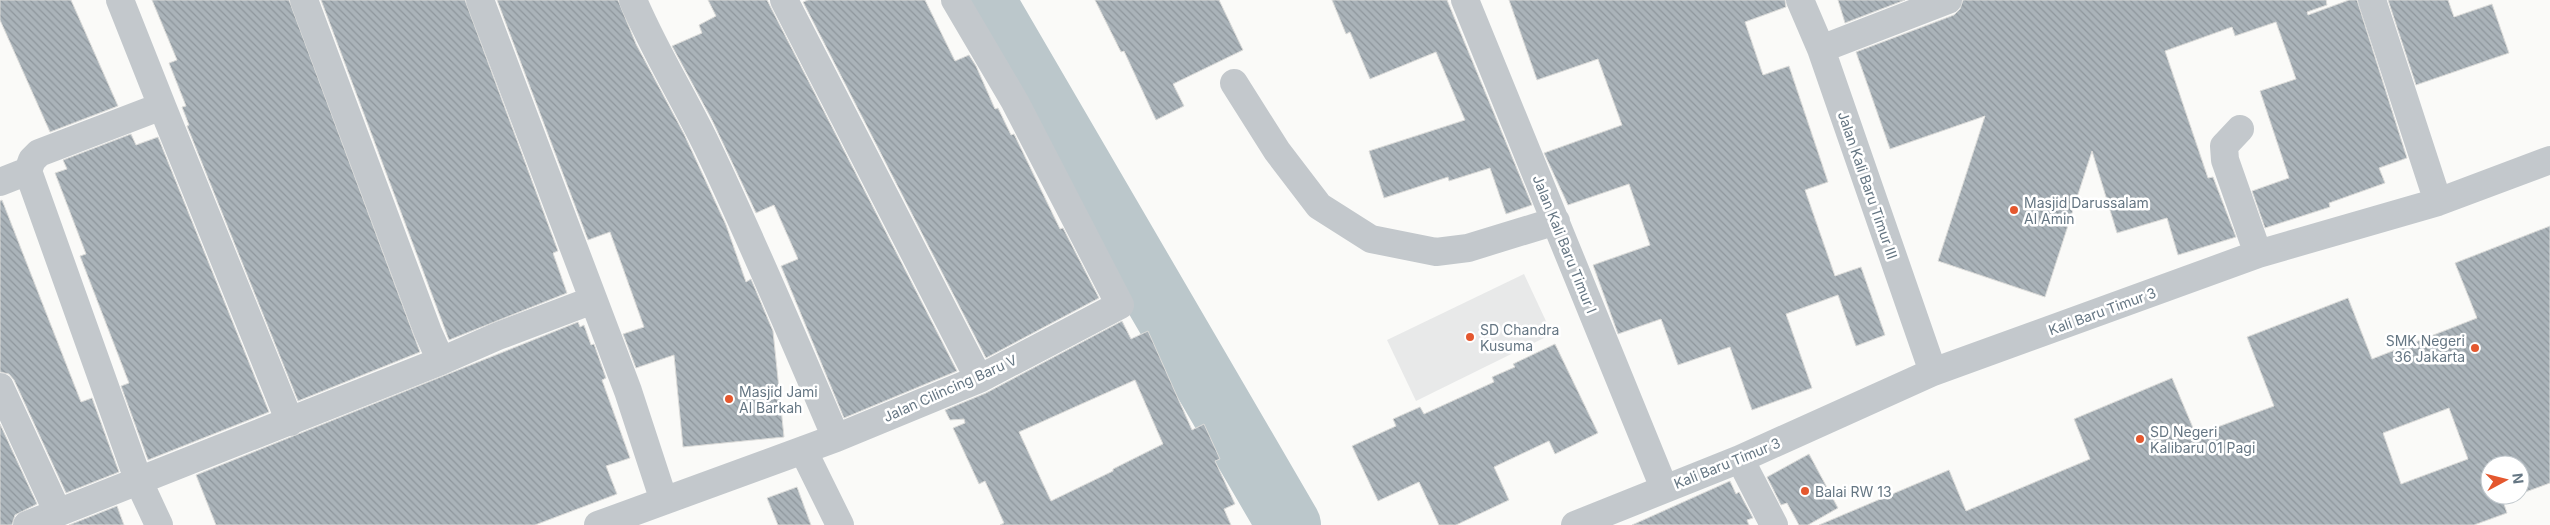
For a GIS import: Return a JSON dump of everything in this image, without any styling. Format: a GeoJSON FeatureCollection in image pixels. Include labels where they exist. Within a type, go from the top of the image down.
{"type":"FeatureCollection","features":[{"type":"Feature","properties":{"kind":"street"},"geometry":{"type":"LineString","coordinates":[[120,0],[290,422]]}},
{"type":"Feature","properties":{"kind":"street"},"geometry":{"type":"LineString","coordinates":[[304,0],[428,332],[441,361]]}},
{"type":"Feature","properties":{"kind":"street"},"geometry":{"type":"LineString","coordinates":[[480,0],[628,391],[664,501]]}},
{"type":"Feature","properties":{"kind":"street"},"geometry":{"type":"LineString","coordinates":[[633,0],[644,27],[700,131],[751,238],[836,438]]}},
{"type":"Feature","properties":{"kind":"street"},"geometry":{"type":"LineString","coordinates":[[784,0],[979,378]]}},
{"type":"Feature","properties":{"kind":"street","name":"Jalan Cilincing Baru V"},"geometry":{"type":"LineString","coordinates":[[598,525],[836,438],[979,378],[1120,305],[1015,102],[955,0]]}},
{"type":"Feature","properties":{"kind":"street","name":"Jalan Kali Baru Timur I"},"geometry":{"type":"LineString","coordinates":[[1465,0],[1664,488]]}},
{"type":"Feature","properties":{"kind":"street","name":"Jalan Kali Baru Timur III"},"geometry":{"type":"LineString","coordinates":[[1800,0],[1821,49],[1933,372]]}},
{"type":"Feature","properties":{"kind":"street"},"geometry":{"type":"LineString","coordinates":[[1821,49],[1948,0]]}},
{"type":"Feature","properties":{"kind":"street"},"geometry":{"type":"LineString","coordinates":[[2372,0],[2438,202]]}},
{"type":"Feature","properties":{"kind":"street"},"geometry":{"type":"LineString","coordinates":[[1234,83],[1276,151],[1319,206],[1371,239],[1436,252],[1468,248],[1556,221]]}},
{"type":"Feature","properties":{"kind":"street"},"geometry":{"type":"LineString","coordinates":[[159,525],[139,482],[28,171],[32,160],[40,153],[162,106]]}},
{"type":"Feature","properties":{"kind":"street"},"geometry":{"type":"LineString","coordinates":[[2240,129],[2224,146],[2225,160],[2258,254]]}},
{"type":"Feature","properties":{"kind":"street","name":"Kali Baru Timur 3"},"geometry":{"type":"LineString","coordinates":[[1574,525],[1740,459],[1933,372],[2258,254],[2438,202],[2550,160]]}},
{"type":"Feature","properties":{"kind":"street"},"geometry":{"type":"LineString","coordinates":[[0,182],[28,171]]}},
{"type":"Feature","properties":{"kind":"street"},"geometry":{"type":"LineString","coordinates":[[27,525],[290,422],[498,336],[593,300]]}},
{"type":"Feature","properties":{"kind":"street"},"geometry":{"type":"LineString","coordinates":[[0,387],[58,513]]}},
{"type":"Feature","properties":{"kind":"street"},"geometry":{"type":"LineString","coordinates":[[803,450],[840,525]]}},
{"type":"Feature","properties":{"kind":"street"},"geometry":{"type":"LineString","coordinates":[[1740,459],[1774,525]]}},
{"type":"Feature","properties":{"kind":"shaded area","name":"SD Chandra Kusuma"},"geometry":{"type":"Polygon","coordinates":[[[1524,274],[1552,334],[1416,401],[1387,340],[1524,274]]]}},
{"type":"Feature","properties":{"kind":"building"},"geometry":{"type":"Polygon","coordinates":[[[0,0],[71,0],[118,106],[50,132],[0,20],[0,0]]]}},
{"type":"Feature","properties":{"kind":"building"},"geometry":{"type":"Polygon","coordinates":[[[152,0],[289,0],[420,352],[298,401],[187,126],[189,125],[182,107],[186,106],[169,63],[177,60],[152,0]]]}},
{"type":"Feature","properties":{"kind":"building"},"geometry":{"type":"Polygon","coordinates":[[[321,0],[465,0],[558,251],[553,253],[567,293],[449,340],[321,0]]]}},
{"type":"Feature","properties":{"kind":"building"},"geometry":{"type":"Polygon","coordinates":[[[497,0],[618,0],[636,44],[684,134],[726,225],[746,282],[751,279],[773,331],[784,437],[683,447],[674,355],[636,368],[623,334],[644,327],[610,232],[588,240],[497,0]]]}},
{"type":"Feature","properties":{"kind":"building"},"geometry":{"type":"Polygon","coordinates":[[[708,0],[767,0],[957,371],[844,418],[781,266],[798,259],[774,205],[756,213],[712,120],[672,46],[702,33],[699,25],[716,16],[708,0]]]}},
{"type":"Feature","properties":{"kind":"building"},"geometry":{"type":"Polygon","coordinates":[[[808,0],[925,0],[955,61],[969,55],[976,66],[995,109],[998,108],[1011,135],[1014,134],[1060,229],[1063,228],[1099,298],[986,358],[803,2],[808,0]]]}},
{"type":"Feature","properties":{"kind":"building"},"geometry":{"type":"Polygon","coordinates":[[[1095,0],[1219,0],[1243,50],[1173,84],[1184,106],[1156,120],[1124,51],[1121,52],[1095,0]]]}},
{"type":"Feature","properties":{"kind":"building"},"geometry":{"type":"Polygon","coordinates":[[[1332,0],[1447,0],[1532,205],[1506,214],[1490,168],[1449,181],[1448,177],[1384,198],[1369,151],[1465,120],[1436,52],[1370,79],[1350,32],[1346,34],[1332,0]]]}},
{"type":"Feature","properties":{"kind":"building"},"geometry":{"type":"Polygon","coordinates":[[[1509,0],[1785,0],[1786,7],[1745,22],[1763,75],[1789,66],[1828,182],[1805,190],[1835,276],[1861,267],[1885,335],[1856,346],[1838,295],[1786,314],[1812,388],[1752,410],[1730,347],[1678,365],[1661,319],[1618,334],[1593,265],[1650,245],[1629,184],[1568,205],[1544,153],[1622,125],[1598,59],[1537,80],[1509,0]]]}},
{"type":"Feature","properties":{"kind":"building"},"geometry":{"type":"Polygon","coordinates":[[[1838,0],[1905,0],[1845,23],[1838,0]]]}},
{"type":"Feature","properties":{"kind":"building"},"geometry":{"type":"Polygon","coordinates":[[[1963,0],[2326,0],[2327,5],[2307,12],[2308,15],[2349,0],[2357,0],[2407,158],[2379,168],[2385,183],[2329,203],[2330,207],[2265,228],[2252,191],[2289,178],[2260,91],[2296,79],[2276,22],[2235,36],[2232,27],[2165,51],[2208,178],[2213,177],[2236,237],[2178,255],[2167,218],[2117,233],[2092,151],[2045,297],[1938,261],[1985,116],[1890,149],[1856,52],[1954,15],[1960,9],[1963,0]]]}},
{"type":"Feature","properties":{"kind":"building"},"geometry":{"type":"Polygon","coordinates":[[[2388,0],[2448,0],[2454,17],[2492,4],[2509,53],[2416,85],[2388,0]]]}},
{"type":"Feature","properties":{"kind":"building"},"geometry":{"type":"Polygon","coordinates":[[[131,134],[136,145],[158,137],[269,412],[148,460],[121,386],[129,383],[80,256],[86,254],[55,173],[67,169],[63,160],[131,134]]]}},
{"type":"Feature","properties":{"kind":"building"},"geometry":{"type":"Polygon","coordinates":[[[2,200],[81,402],[92,398],[119,472],[66,493],[14,380],[9,374],[0,372],[0,201],[2,200]]]}},
{"type":"Feature","properties":{"kind":"building"},"geometry":{"type":"Polygon","coordinates":[[[2550,226],[2550,483],[2530,490],[2530,455],[2480,455],[2480,505],[2504,505],[2507,513],[2474,525],[1819,525],[1949,470],[1966,511],[2090,459],[2074,419],[2172,378],[2196,435],[2274,406],[2247,337],[2348,298],[2372,359],[2477,318],[2455,263],[2550,226]],[[2449,408],[2383,433],[2401,484],[2468,459],[2449,408]]]}},
{"type":"Feature","properties":{"kind":"building"},"geometry":{"type":"Polygon","coordinates":[[[1122,321],[1131,339],[1148,331],[1192,430],[1204,424],[1220,459],[1215,461],[1235,504],[1224,509],[1231,525],[1000,525],[1004,523],[985,481],[979,484],[953,428],[965,423],[964,419],[950,420],[945,410],[986,393],[1122,321]],[[1135,380],[1019,432],[1051,501],[1163,444],[1135,380]]]}},
{"type":"Feature","properties":{"kind":"building"},"geometry":{"type":"Polygon","coordinates":[[[578,322],[580,327],[584,325],[591,345],[594,344],[606,378],[602,380],[630,458],[606,466],[617,494],[535,525],[216,525],[196,475],[578,322]]]}},
{"type":"Feature","properties":{"kind":"building"},"geometry":{"type":"Polygon","coordinates":[[[1555,344],[1598,433],[1555,454],[1549,441],[1494,467],[1509,500],[1456,525],[1439,525],[1419,482],[1378,501],[1352,446],[1396,426],[1393,419],[1420,407],[1424,414],[1494,382],[1492,377],[1515,367],[1513,364],[1555,344]]]}},
{"type":"Feature","properties":{"kind":"building"},"geometry":{"type":"Polygon","coordinates":[[[0,424],[37,504],[15,515],[12,525],[0,525],[0,424]]]}},
{"type":"Feature","properties":{"kind":"building","name":"Balai RW 13"},"geometry":{"type":"Polygon","coordinates":[[[1809,454],[1838,508],[1808,525],[1799,525],[1787,503],[1781,505],[1767,477],[1809,454]]]}},
{"type":"Feature","properties":{"kind":"building"},"geometry":{"type":"Polygon","coordinates":[[[1730,481],[1736,494],[1739,492],[1753,518],[1747,520],[1749,525],[1632,525],[1730,481]]]}},
{"type":"Feature","properties":{"kind":"building"},"geometry":{"type":"Polygon","coordinates":[[[797,487],[811,525],[778,525],[767,498],[797,487]]]}},
{"type":"Feature","properties":{"kind":"building"},"geometry":{"type":"Polygon","coordinates":[[[117,506],[124,525],[69,525],[117,506]]]}},
{"type":"Feature","properties":{"kind":"waterway"},"geometry":{"type":"LineString","coordinates":[[983,0],[1289,525]]}},
{"type":"Feature","properties":{"kind":"place","name":"Masjid Darussalam Al Amin"},"geometry":{"type":"Point","coordinates":[2014,210]}},
{"type":"Feature","properties":{"kind":"place","name":"SD Chandra Kusuma"},"geometry":{"type":"Point","coordinates":[1470,337]}},
{"type":"Feature","properties":{"kind":"place","name":"SMK Negeri 36 Jakarta"},"geometry":{"type":"Point","coordinates":[2475,348]}},
{"type":"Feature","properties":{"kind":"place","name":"Masjid Jami Al Barkah"},"geometry":{"type":"Point","coordinates":[729,399]}},
{"type":"Feature","properties":{"kind":"place","name":"SD Negeri Kalibaru 01 Pagi"},"geometry":{"type":"Point","coordinates":[2140,439]}},
{"type":"Feature","properties":{"kind":"place","name":"Balai RW 13"},"geometry":{"type":"Point","coordinates":[1805,491]}}]}
